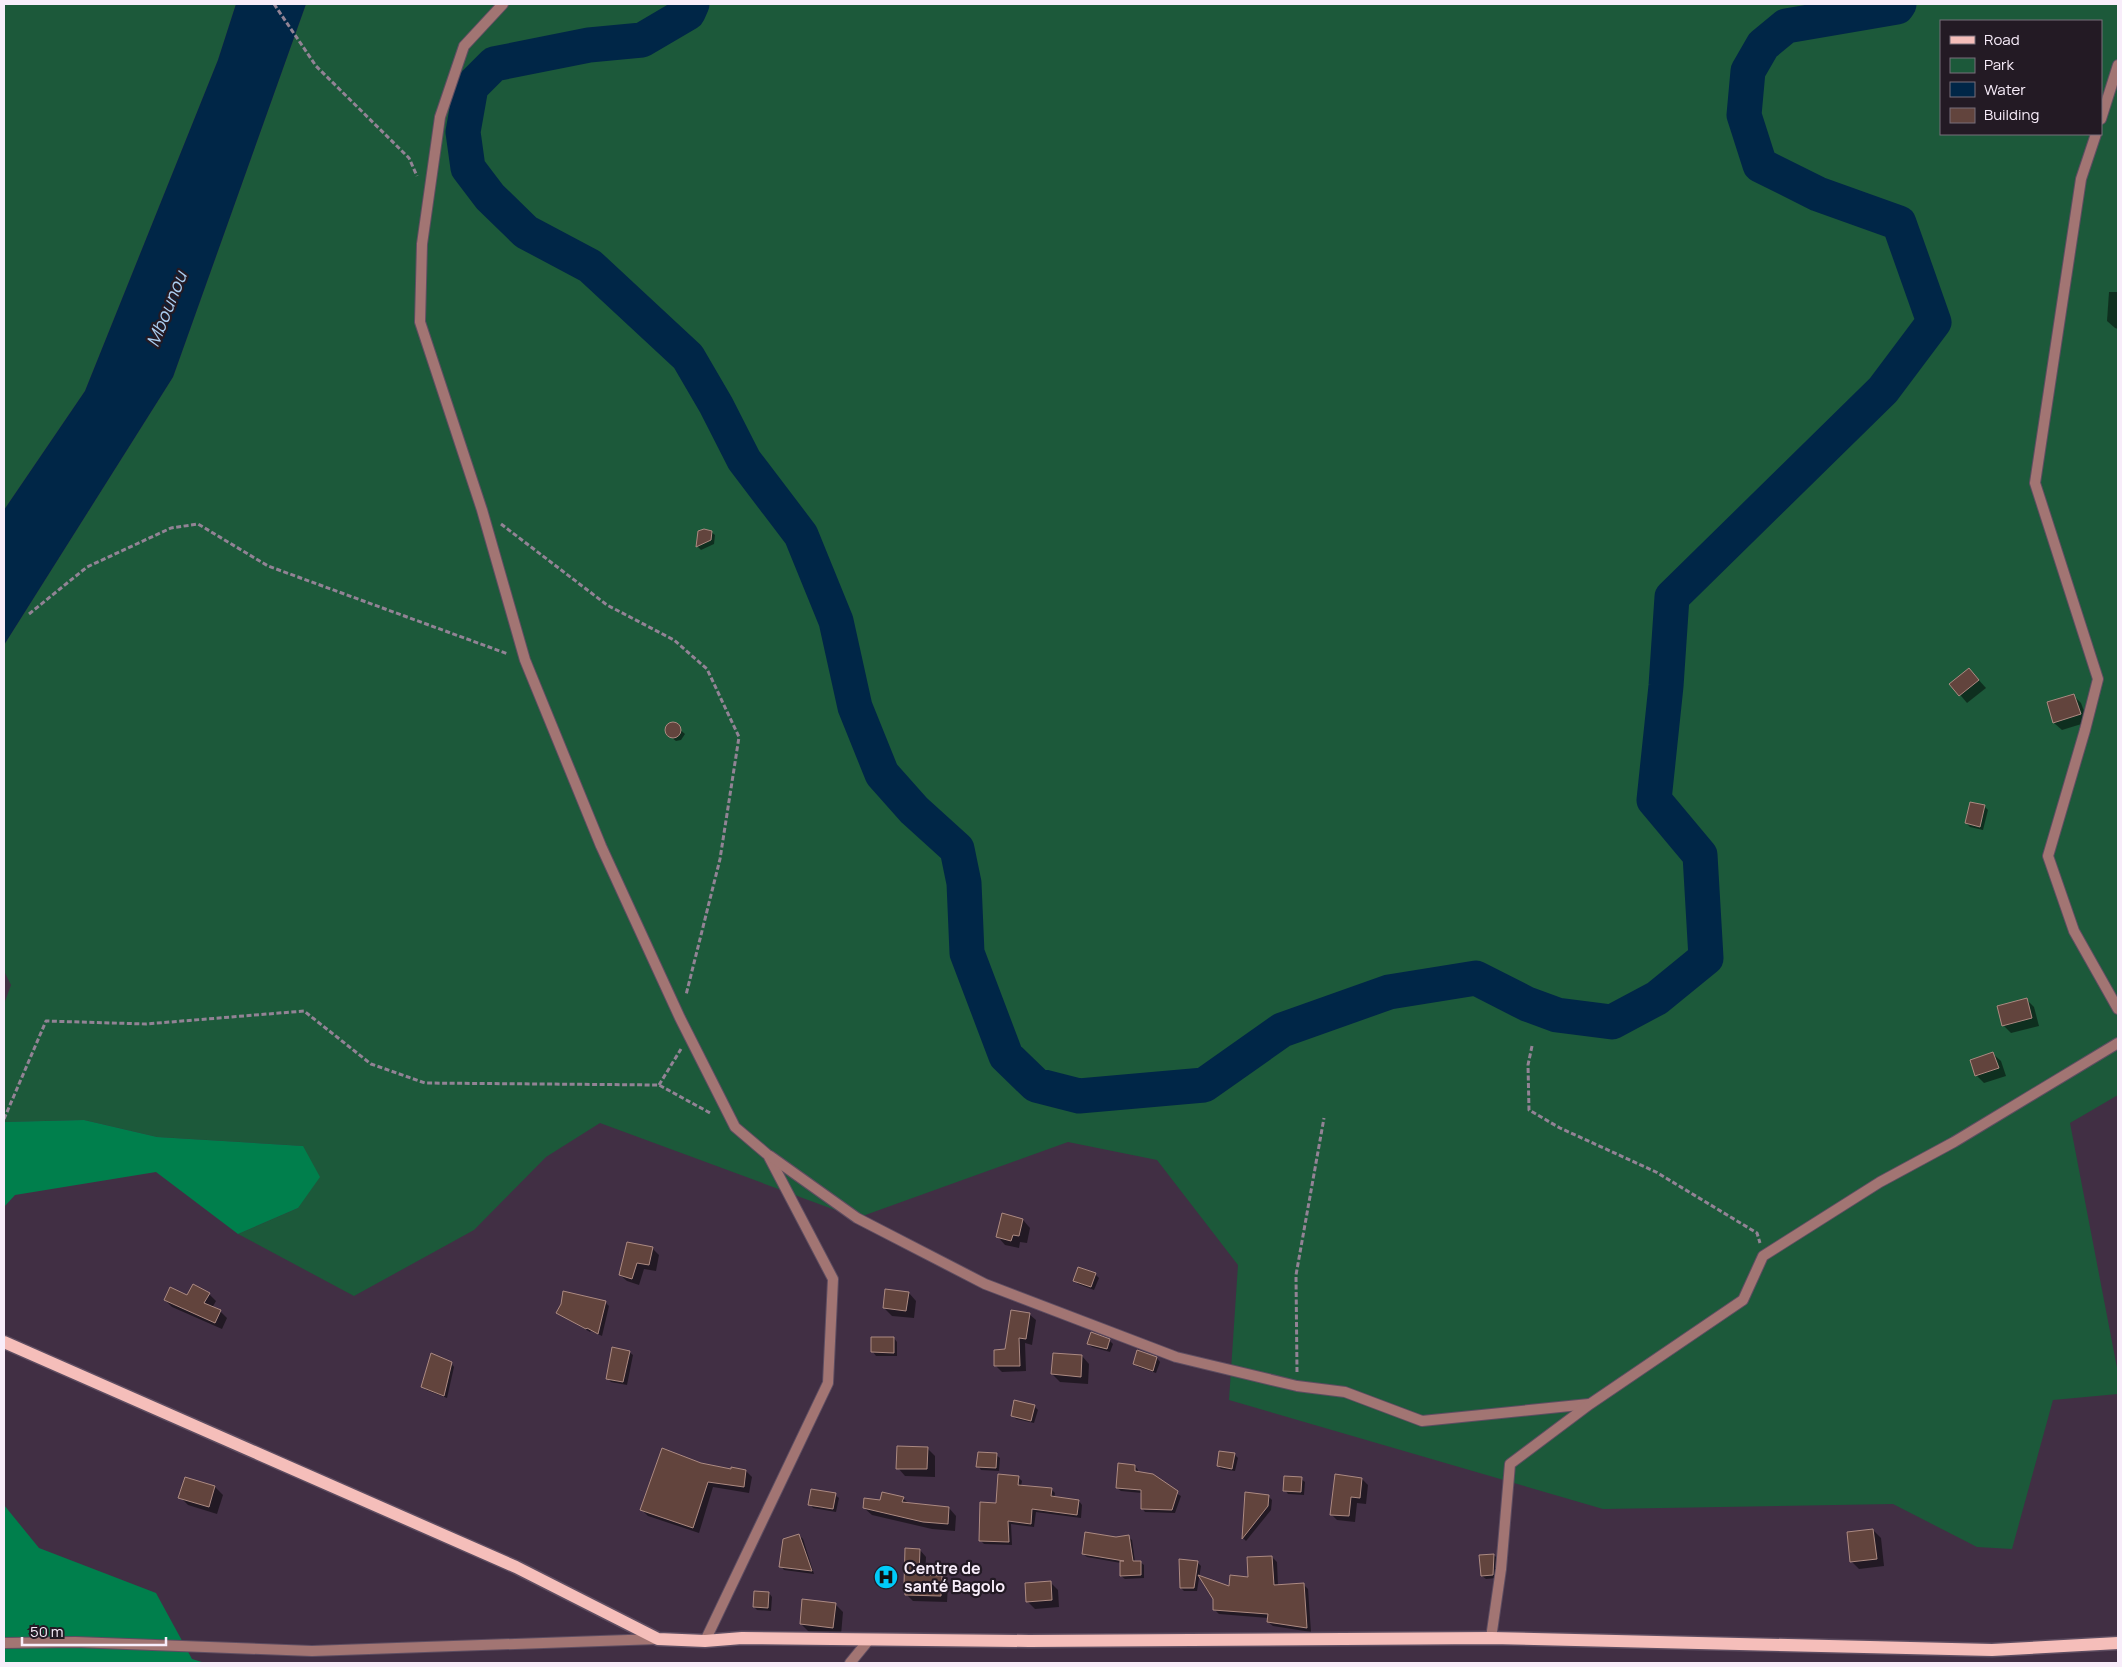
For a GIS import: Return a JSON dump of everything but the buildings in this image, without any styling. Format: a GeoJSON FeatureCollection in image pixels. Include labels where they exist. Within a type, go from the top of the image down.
{"type":"FeatureCollection","features":[{"type":"Feature","properties":{"kind":"main road"},"geometry":{"type":"LineString","coordinates":[[4,1342],[516,1567],[658,1639],[705,1641],[742,1638],[868,1641],[1491,1638],[1992,1650],[2118,1643]]}},
{"type":"Feature","properties":{"kind":"street"},"geometry":{"type":"LineString","coordinates":[[503,4],[464,46],[440,117],[422,244],[420,322],[482,510],[526,660],[601,846],[680,1018],[735,1127],[768,1155],[857,1218],[985,1284],[1176,1357],[1297,1386],[1345,1392],[1422,1421],[1590,1404]]}},
{"type":"Feature","properties":{"kind":"street"},"geometry":{"type":"LineString","coordinates":[[2102,117],[2118,65]]}},
{"type":"Feature","properties":{"kind":"street"},"geometry":{"type":"LineString","coordinates":[[2096,135],[2082,180],[2035,484],[2098,680],[2048,856],[2074,932],[2118,1009]]}},
{"type":"Feature","properties":{"kind":"street"},"geometry":{"type":"LineString","coordinates":[[1491,1638],[1502,1570],[1510,1464],[1590,1404],[1743,1300],[1763,1256],[1880,1182],[1954,1142],[2118,1043]]}},
{"type":"Feature","properties":{"kind":"street"},"geometry":{"type":"LineString","coordinates":[[705,1641],[828,1383],[833,1279],[768,1155]]}},
{"type":"Feature","properties":{"kind":"street"},"geometry":{"type":"LineString","coordinates":[[4,1643],[75,1642],[312,1651],[658,1639]]}},
{"type":"Feature","properties":{"kind":"street"},"geometry":{"type":"LineString","coordinates":[[850,1663],[868,1641]]}},
{"type":"Feature","properties":{"kind":"path"},"geometry":{"type":"LineString","coordinates":[[274,4],[316,66],[409,158],[428,204]]}},
{"type":"Feature","properties":{"kind":"path"},"geometry":{"type":"LineString","coordinates":[[482,510],[607,605],[674,640],[707,670],[739,737],[720,859],[680,1018]]}},
{"type":"Feature","properties":{"kind":"path"},"geometry":{"type":"LineString","coordinates":[[29,614],[87,567],[171,528],[198,524],[268,566],[526,660]]}},
{"type":"Feature","properties":{"kind":"path"},"geometry":{"type":"LineString","coordinates":[[4,1119],[46,1021],[146,1024],[304,1011],[372,1064],[425,1082],[659,1085],[735,1127]]}},
{"type":"Feature","properties":{"kind":"path"},"geometry":{"type":"LineString","coordinates":[[1532,1046],[1528,1065],[1529,1110],[1560,1128],[1656,1172],[1757,1233],[1763,1256]]}},
{"type":"Feature","properties":{"kind":"path"},"geometry":{"type":"LineString","coordinates":[[659,1085],[682,1047]]}},
{"type":"Feature","properties":{"kind":"path"},"geometry":{"type":"LineString","coordinates":[[1297,1386],[1296,1275],[1324,1118]]}},
{"type":"Feature","properties":{"kind":"green space"},"geometry":{"type":"Polygon","coordinates":[[[4,4],[236,4],[218,60],[85,391],[4,510],[4,4]]]}},
{"type":"Feature","properties":{"kind":"green space"},"geometry":{"type":"Polygon","coordinates":[[[306,4],[2118,4],[2118,1095],[2070,1123],[2118,1373],[2118,1394],[2053,1400],[2012,1549],[1977,1547],[1893,1504],[1603,1509],[1229,1400],[1238,1265],[1157,1160],[1068,1142],[857,1218],[600,1123],[546,1157],[474,1230],[354,1296],[238,1234],[298,1208],[303,1146],[157,1137],[84,1120],[4,1122],[4,1004],[11,985],[4,971],[4,645],[173,377],[306,4]]]}},
{"type":"Feature","properties":{"kind":"green space"},"geometry":{"type":"Polygon","coordinates":[[[84,1120],[157,1137],[303,1146],[320,1177],[298,1208],[238,1234],[156,1172],[15,1195],[4,1207],[4,1122],[84,1120]]]}},
{"type":"Feature","properties":{"kind":"green space"},"geometry":{"type":"Polygon","coordinates":[[[4,1505],[39,1548],[156,1593],[192,1659],[205,1663],[4,1663],[4,1505]]]}},
{"type":"Feature","properties":{"kind":"water","name":"Mbounou"},"geometry":{"type":"Polygon","coordinates":[[[236,4],[306,4],[173,377],[4,645],[4,510],[85,391],[218,60],[236,4]]]}},
{"type":"Feature","properties":{"kind":"waterway"},"geometry":{"type":"LineString","coordinates":[[692,4],[688,13],[642,40],[589,45],[494,64],[471,87],[463,132],[468,168],[490,197],[526,232],[590,266],[688,357],[716,405],[744,460],[801,535],[836,621],[855,707],[882,774],[914,810],[957,849],[964,883],[967,953],[1006,1056],[1036,1085],[1079,1096],[1204,1085],[1282,1030],[1389,992],[1476,978],[1527,1004],[1557,1015],[1612,1022],[1657,998],[1706,958],[1700,855],[1654,800],[1666,686],[1672,597],[1883,390],[1934,322],[1899,223],[1818,194],[1760,165],[1744,115],[1748,71],[1763,45],[1786,26],[1897,7],[1899,4]]}},
{"type":"Feature","properties":{"kind":"place","name":"Centre de santé Bagolo"},"geometry":{"type":"Point","coordinates":[886,1577]}}]}
